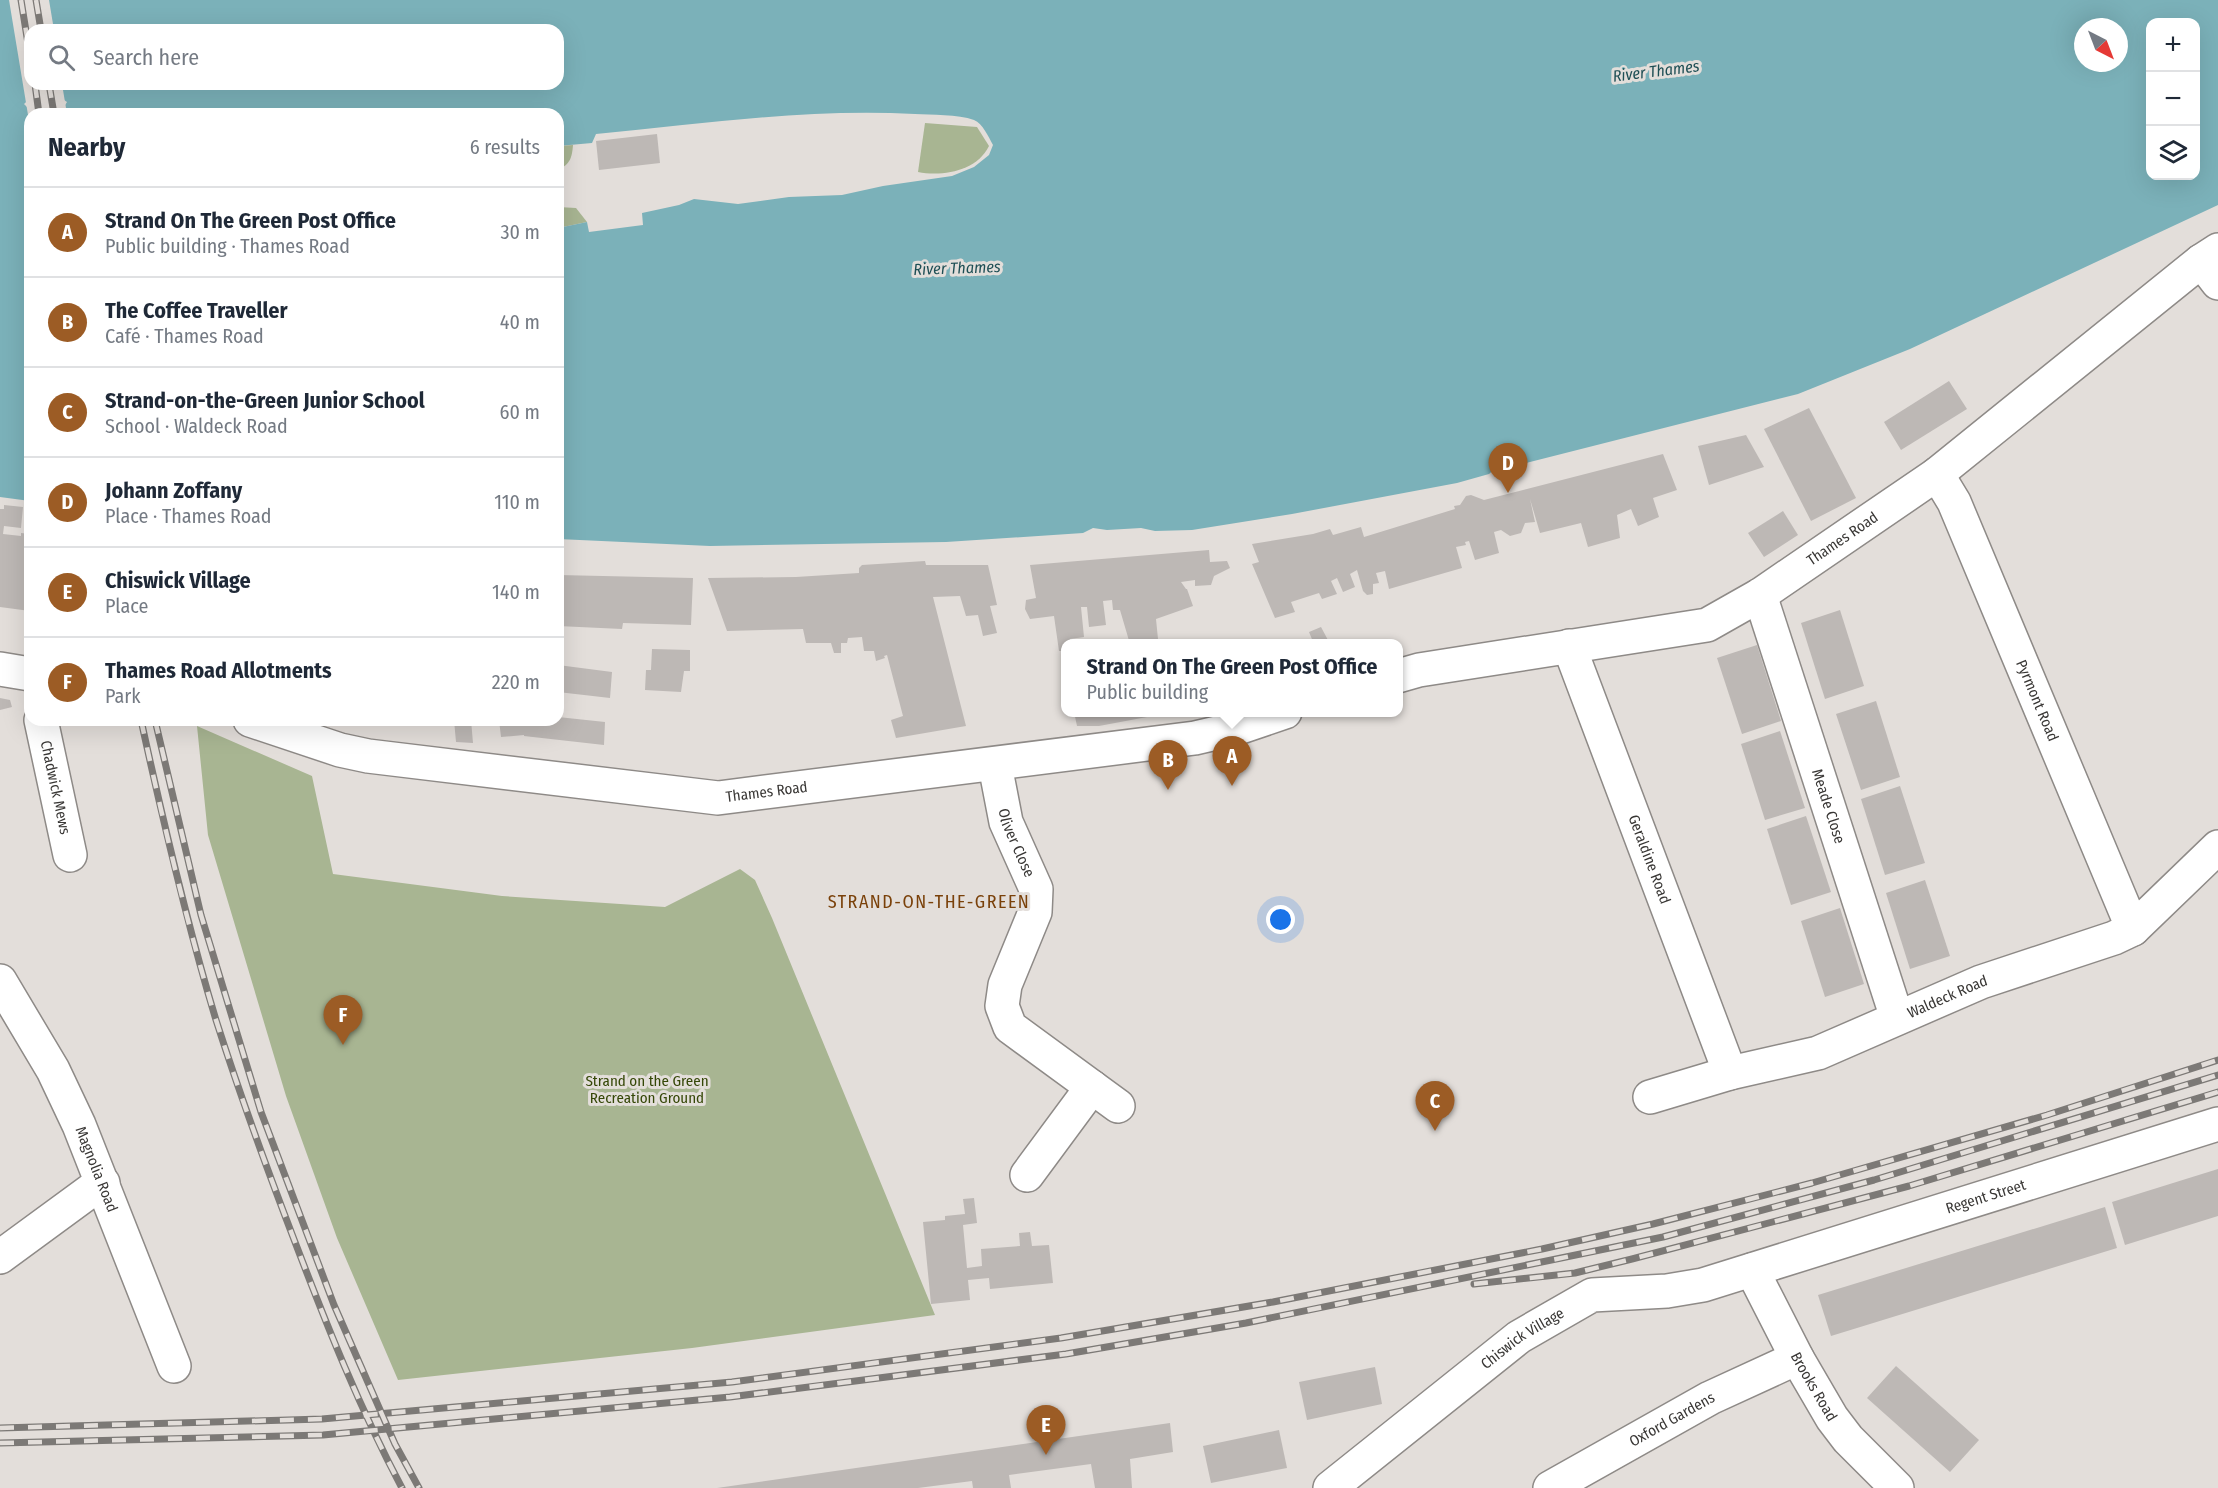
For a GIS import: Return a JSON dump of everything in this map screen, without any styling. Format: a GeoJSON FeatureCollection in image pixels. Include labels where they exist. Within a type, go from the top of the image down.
{"type":"FeatureCollection","features":[{"type":"Feature","properties":{"kind":"street","name":"Thames Road"},"geometry":{"type":"LineString","coordinates":[[1403,675],[1419,670],[1707,625],[1760,595],[1937,474],[2212,264]]}},
{"type":"Feature","properties":{"kind":"street","name":"Pyrmont Road"},"geometry":{"type":"LineString","coordinates":[[1937,474],[1954,502],[2133,929]]}},
{"type":"Feature","properties":{"kind":"street","name":"Meade Close"},"geometry":{"type":"LineString","coordinates":[[1760,595],[1897,1018]]}},
{"type":"Feature","properties":{"kind":"street","name":"Geraldine Road"},"geometry":{"type":"LineString","coordinates":[[1569,646],[1730,1073]]}},
{"type":"Feature","properties":{"kind":"street"},"geometry":{"type":"LineString","coordinates":[[0,669],[24,673]]}},
{"type":"Feature","properties":{"kind":"street","name":"Thames Road"},"geometry":{"type":"LineString","coordinates":[[268,726],[340,750],[368,756],[718,798],[995,765],[1195,738],[1238,728],[1270,717]]}},
{"type":"Feature","properties":{"kind":"street","name":"Chadwick Mews"},"geometry":{"type":"LineString","coordinates":[[42,726],[70,855]]}},
{"type":"Feature","properties":{"kind":"street","name":"Oliver Close"},"geometry":{"type":"LineString","coordinates":[[995,765],[1006,822],[1036,889],[1035,912],[1005,985],[1002,1006],[1010,1027],[1118,1106]]}},
{"type":"Feature","properties":{"kind":"street","name":"Waldeck Road"},"geometry":{"type":"LineString","coordinates":[[1650,1097],[1730,1073],[1818,1053],[1981,982],[2114,938],[2133,929],[2218,848]]}},
{"type":"Feature","properties":{"kind":"street","name":"Magnolia Road"},"geometry":{"type":"LineString","coordinates":[[0,981],[53,1070],[79,1125],[174,1366]]}},
{"type":"Feature","properties":{"kind":"street"},"geometry":{"type":"LineString","coordinates":[[1027,1175],[1092,1087]]}},
{"type":"Feature","properties":{"kind":"street","name":"Regent Street"},"geometry":{"type":"LineString","coordinates":[[1752,1270],[2218,1124]]}},
{"type":"Feature","properties":{"kind":"street"},"geometry":{"type":"LineString","coordinates":[[0,1257],[103,1183]]}},
{"type":"Feature","properties":{"kind":"street","name":"Brooks Road"},"geometry":{"type":"LineString","coordinates":[[1752,1270],[1797,1358],[1832,1418],[1848,1439],[1897,1488]]}},
{"type":"Feature","properties":{"kind":"street","name":"Chiswick Village"},"geometry":{"type":"LineString","coordinates":[[1330,1488],[1519,1337],[1592,1295],[1667,1291],[1703,1284],[1752,1270]]}},
{"type":"Feature","properties":{"kind":"street","name":"Oxford Gardens"},"geometry":{"type":"LineString","coordinates":[[1550,1488],[1710,1398],[1797,1358]]}},
{"type":"Feature","properties":{"kind":"green space"},"geometry":{"type":"Polygon","coordinates":[[[925,123],[977,127],[989,146],[968,167],[938,174],[918,172],[925,123]]]}},
{"type":"Feature","properties":{"kind":"green space"},"geometry":{"type":"Polygon","coordinates":[[[573,145],[570,160],[564,166],[564,146],[573,145]]]}},
{"type":"Feature","properties":{"kind":"green space"},"geometry":{"type":"Polygon","coordinates":[[[564,207],[576,208],[587,222],[564,227],[564,207]]]}},
{"type":"Feature","properties":{"kind":"green space","name":"Strand on the Green Recreation Ground"},"geometry":{"type":"Polygon","coordinates":[[[197,726],[312,776],[333,874],[502,896],[665,907],[740,869],[755,880],[935,1315],[692,1348],[398,1380],[337,1238],[286,1096],[208,835],[197,726]]]}},
{"type":"Feature","properties":{"kind":"water","name":"River Thames"},"geometry":{"type":"Polygon","coordinates":[[[0,0],[2218,0],[2218,205],[1910,349],[1798,394],[1526,463],[1514,465],[1502,462],[1489,474],[1457,483],[1192,530],[1093,528],[1083,533],[946,542],[710,546],[564,539],[564,227],[587,222],[589,232],[643,225],[642,213],[679,205],[694,199],[738,204],[789,197],[842,195],[883,186],[952,176],[974,167],[989,155],[993,145],[983,127],[974,120],[945,115],[875,113],[795,115],[596,134],[592,143],[564,145],[564,108],[28,108],[24,108],[24,500],[0,497],[0,0]],[[64,100],[27,101],[24,104],[28,108],[64,107],[67,102],[64,100]]]}},
{"type":"Feature","properties":{"kind":"pier"},"geometry":{"type":"Polygon","coordinates":[[[9,0],[49,0],[53,24],[24,24],[24,90],[63,90],[66,108],[27,108],[9,0]]]}},
{"type":"Feature","properties":{"kind":"building"},"geometry":{"type":"Polygon","coordinates":[[[657,134],[660,163],[599,170],[596,141],[657,134]]]}},
{"type":"Feature","properties":{"kind":"building"},"geometry":{"type":"Polygon","coordinates":[[[1949,381],[1967,409],[1901,450],[1884,422],[1949,381]]]}},
{"type":"Feature","properties":{"kind":"building"},"geometry":{"type":"Polygon","coordinates":[[[1809,408],[1856,498],[1811,521],[1764,429],[1809,408]]]}},
{"type":"Feature","properties":{"kind":"building"},"geometry":{"type":"Polygon","coordinates":[[[1746,435],[1764,467],[1709,485],[1698,446],[1746,435]]]}},
{"type":"Feature","properties":{"kind":"building"},"geometry":{"type":"Polygon","coordinates":[[[1663,454],[1677,490],[1653,498],[1659,517],[1638,526],[1631,509],[1617,515],[1620,538],[1588,547],[1581,523],[1540,533],[1530,499],[1535,522],[1525,523],[1521,533],[1510,536],[1501,530],[1494,532],[1499,553],[1475,560],[1469,541],[1465,542],[1466,545],[1456,547],[1462,568],[1389,589],[1385,571],[1376,573],[1379,583],[1373,584],[1373,594],[1367,595],[1363,591],[1357,570],[1350,574],[1355,587],[1343,592],[1337,578],[1331,581],[1337,594],[1322,599],[1319,593],[1291,602],[1295,612],[1275,618],[1252,564],[1259,562],[1252,544],[1330,529],[1333,535],[1361,527],[1364,537],[1455,509],[1454,506],[1460,505],[1466,496],[1471,495],[1484,500],[1663,454]]]}},
{"type":"Feature","properties":{"kind":"building"},"geometry":{"type":"Polygon","coordinates":[[[4,505],[23,507],[21,528],[4,526],[3,534],[21,536],[21,533],[24,533],[24,610],[0,607],[0,509],[4,509],[4,505]]]}},
{"type":"Feature","properties":{"kind":"building"},"geometry":{"type":"Polygon","coordinates":[[[1783,511],[1798,535],[1764,557],[1748,533],[1783,511]]]}},
{"type":"Feature","properties":{"kind":"building"},"geometry":{"type":"Polygon","coordinates":[[[1209,550],[1210,562],[1227,561],[1230,568],[1214,576],[1211,585],[1195,586],[1195,580],[1181,582],[1187,589],[1193,606],[1156,619],[1158,639],[1129,639],[1120,610],[1113,610],[1112,600],[1103,601],[1106,625],[1089,627],[1087,607],[1081,607],[1084,637],[1061,639],[1061,651],[1059,651],[1054,616],[1030,619],[1025,609],[1026,600],[1036,598],[1030,565],[1209,550]]]}},
{"type":"Feature","properties":{"kind":"building"},"geometry":{"type":"Polygon","coordinates":[[[925,561],[926,565],[988,565],[997,605],[990,606],[997,633],[983,636],[978,615],[966,616],[960,596],[933,597],[966,726],[896,738],[891,720],[903,716],[887,655],[876,661],[874,651],[864,651],[862,637],[848,638],[847,643],[841,643],[841,653],[834,653],[831,643],[806,643],[803,629],[727,631],[708,578],[796,577],[859,573],[862,565],[925,561]]]}},
{"type":"Feature","properties":{"kind":"building"},"geometry":{"type":"Polygon","coordinates":[[[564,575],[693,578],[691,625],[623,623],[622,629],[564,626],[564,575]]]}},
{"type":"Feature","properties":{"kind":"building"},"geometry":{"type":"Polygon","coordinates":[[[1840,610],[1864,686],[1825,699],[1801,623],[1840,610]]]}},
{"type":"Feature","properties":{"kind":"building"},"geometry":{"type":"Polygon","coordinates":[[[1321,627],[1327,639],[1312,639],[1309,632],[1321,627]]]}},
{"type":"Feature","properties":{"kind":"building"},"geometry":{"type":"Polygon","coordinates":[[[1757,645],[1781,721],[1742,734],[1717,658],[1757,645]]]}},
{"type":"Feature","properties":{"kind":"building"},"geometry":{"type":"Polygon","coordinates":[[[652,649],[690,650],[690,671],[684,671],[681,692],[645,690],[646,670],[651,670],[652,649]]]}},
{"type":"Feature","properties":{"kind":"building"},"geometry":{"type":"Polygon","coordinates":[[[564,666],[612,672],[610,698],[564,693],[564,666]]]}},
{"type":"Feature","properties":{"kind":"building"},"geometry":{"type":"Polygon","coordinates":[[[0,698],[10,700],[12,707],[0,710],[0,698]]]}},
{"type":"Feature","properties":{"kind":"building"},"geometry":{"type":"Polygon","coordinates":[[[1876,701],[1900,777],[1861,790],[1836,714],[1876,701]]]}},
{"type":"Feature","properties":{"kind":"building"},"geometry":{"type":"Polygon","coordinates":[[[1075,717],[1147,717],[1099,726],[1077,726],[1075,717]]]}},
{"type":"Feature","properties":{"kind":"building"},"geometry":{"type":"Polygon","coordinates":[[[564,718],[605,722],[604,745],[524,735],[501,737],[500,726],[564,726],[564,718]]]}},
{"type":"Feature","properties":{"kind":"building"},"geometry":{"type":"Polygon","coordinates":[[[455,726],[472,726],[473,743],[456,742],[455,726]]]}},
{"type":"Feature","properties":{"kind":"building"},"geometry":{"type":"Polygon","coordinates":[[[1780,731],[1805,808],[1765,820],[1741,744],[1780,731]]]}},
{"type":"Feature","properties":{"kind":"building"},"geometry":{"type":"Polygon","coordinates":[[[1900,786],[1925,863],[1885,875],[1861,799],[1900,786]]]}},
{"type":"Feature","properties":{"kind":"building"},"geometry":{"type":"Polygon","coordinates":[[[1806,816],[1831,892],[1791,905],[1767,829],[1806,816]]]}},
{"type":"Feature","properties":{"kind":"building"},"geometry":{"type":"Polygon","coordinates":[[[1925,880],[1950,956],[1910,969],[1886,893],[1925,880]]]}},
{"type":"Feature","properties":{"kind":"building"},"geometry":{"type":"Polygon","coordinates":[[[1840,908],[1864,984],[1825,997],[1801,921],[1840,908]]]}},
{"type":"Feature","properties":{"kind":"building"},"geometry":{"type":"Polygon","coordinates":[[[2218,1169],[2218,1216],[2125,1245],[2112,1202],[2218,1169]]]}},
{"type":"Feature","properties":{"kind":"building"},"geometry":{"type":"Polygon","coordinates":[[[974,1198],[977,1223],[963,1225],[967,1268],[982,1266],[981,1249],[1020,1246],[1019,1233],[1030,1232],[1032,1246],[1049,1245],[1053,1283],[990,1289],[989,1278],[968,1280],[970,1300],[931,1304],[923,1222],[945,1220],[945,1216],[965,1214],[963,1199],[974,1198]]]}},
{"type":"Feature","properties":{"kind":"building"},"geometry":{"type":"Polygon","coordinates":[[[2105,1207],[2117,1248],[1831,1336],[1818,1295],[2105,1207]]]}},
{"type":"Feature","properties":{"kind":"building"},"geometry":{"type":"Polygon","coordinates":[[[1896,1366],[1979,1440],[1950,1472],[1867,1398],[1896,1366]]]}},
{"type":"Feature","properties":{"kind":"building"},"geometry":{"type":"Polygon","coordinates":[[[1375,1367],[1382,1404],[1307,1420],[1299,1382],[1375,1367]]]}},
{"type":"Feature","properties":{"kind":"building"},"geometry":{"type":"Polygon","coordinates":[[[1170,1423],[1173,1452],[1130,1459],[1132,1488],[1095,1488],[1091,1464],[1009,1475],[1011,1488],[973,1488],[972,1481],[918,1488],[717,1488],[1170,1423]]]}},
{"type":"Feature","properties":{"kind":"building"},"geometry":{"type":"Polygon","coordinates":[[[1279,1430],[1287,1468],[1211,1483],[1203,1446],[1279,1430]]]}},
{"type":"Feature","properties":{"kind":"railway"},"geometry":{"type":"LineString","coordinates":[[21,0],[25,24]]}},
{"type":"Feature","properties":{"kind":"railway"},"geometry":{"type":"LineString","coordinates":[[36,0],[40,24]]}},
{"type":"Feature","properties":{"kind":"railway"},"geometry":{"type":"LineString","coordinates":[[36,90],[38,108]]}},
{"type":"Feature","properties":{"kind":"railway"},"geometry":{"type":"LineString","coordinates":[[50,90],[53,108]]}},
{"type":"Feature","properties":{"kind":"railway"},"geometry":{"type":"LineString","coordinates":[[142,726],[185,908],[216,1020],[235,1076],[274,1187],[332,1336],[358,1398],[402,1488]]}},
{"type":"Feature","properties":{"kind":"railway"},"geometry":{"type":"LineString","coordinates":[[156,726],[201,915],[261,1112],[334,1305],[395,1444],[419,1488]]}},
{"type":"Feature","properties":{"kind":"railway"},"geometry":{"type":"LineString","coordinates":[[0,1428],[322,1419],[732,1382],[1061,1338],[1273,1302],[1542,1249],[1653,1224],[1812,1183],[2047,1115],[2218,1060]]}},
{"type":"Feature","properties":{"kind":"railway"},"geometry":{"type":"LineString","coordinates":[[0,1443],[323,1435],[730,1397],[1066,1354],[1246,1323],[1663,1237],[1874,1180],[2218,1075]]}},
{"type":"Feature","properties":{"kind":"railway"},"geometry":{"type":"LineString","coordinates":[[1474,1284],[1575,1273],[1632,1259],[1909,1186],[2218,1092]]}},
{"type":"Feature","properties":{"kind":"place","name":"Johann Zoffany"},"geometry":{"type":"Point","coordinates":[1508,493]}},
{"type":"Feature","properties":{"kind":"place","name":"Strand On The Green Post Office"},"geometry":{"type":"Point","coordinates":[1232,786]}},
{"type":"Feature","properties":{"kind":"place","name":"The Coffee Traveller"},"geometry":{"type":"Point","coordinates":[1168,790]}},
{"type":"Feature","properties":{"kind":"place","name":"Thames Road Allotments"},"geometry":{"type":"Point","coordinates":[343,1045]}},
{"type":"Feature","properties":{"kind":"place","name":"Strand-on-the-Green Junior School"},"geometry":{"type":"Point","coordinates":[1435,1131]}},
{"type":"Feature","properties":{"kind":"place","name":"Chiswick Village"},"geometry":{"type":"Point","coordinates":[1046,1455]}},
{"type":"Feature","properties":{"kind":"district","name":"STRAND-ON-THE-GREEN"},"geometry":{"type":"Point","coordinates":[929,902]}}]}
